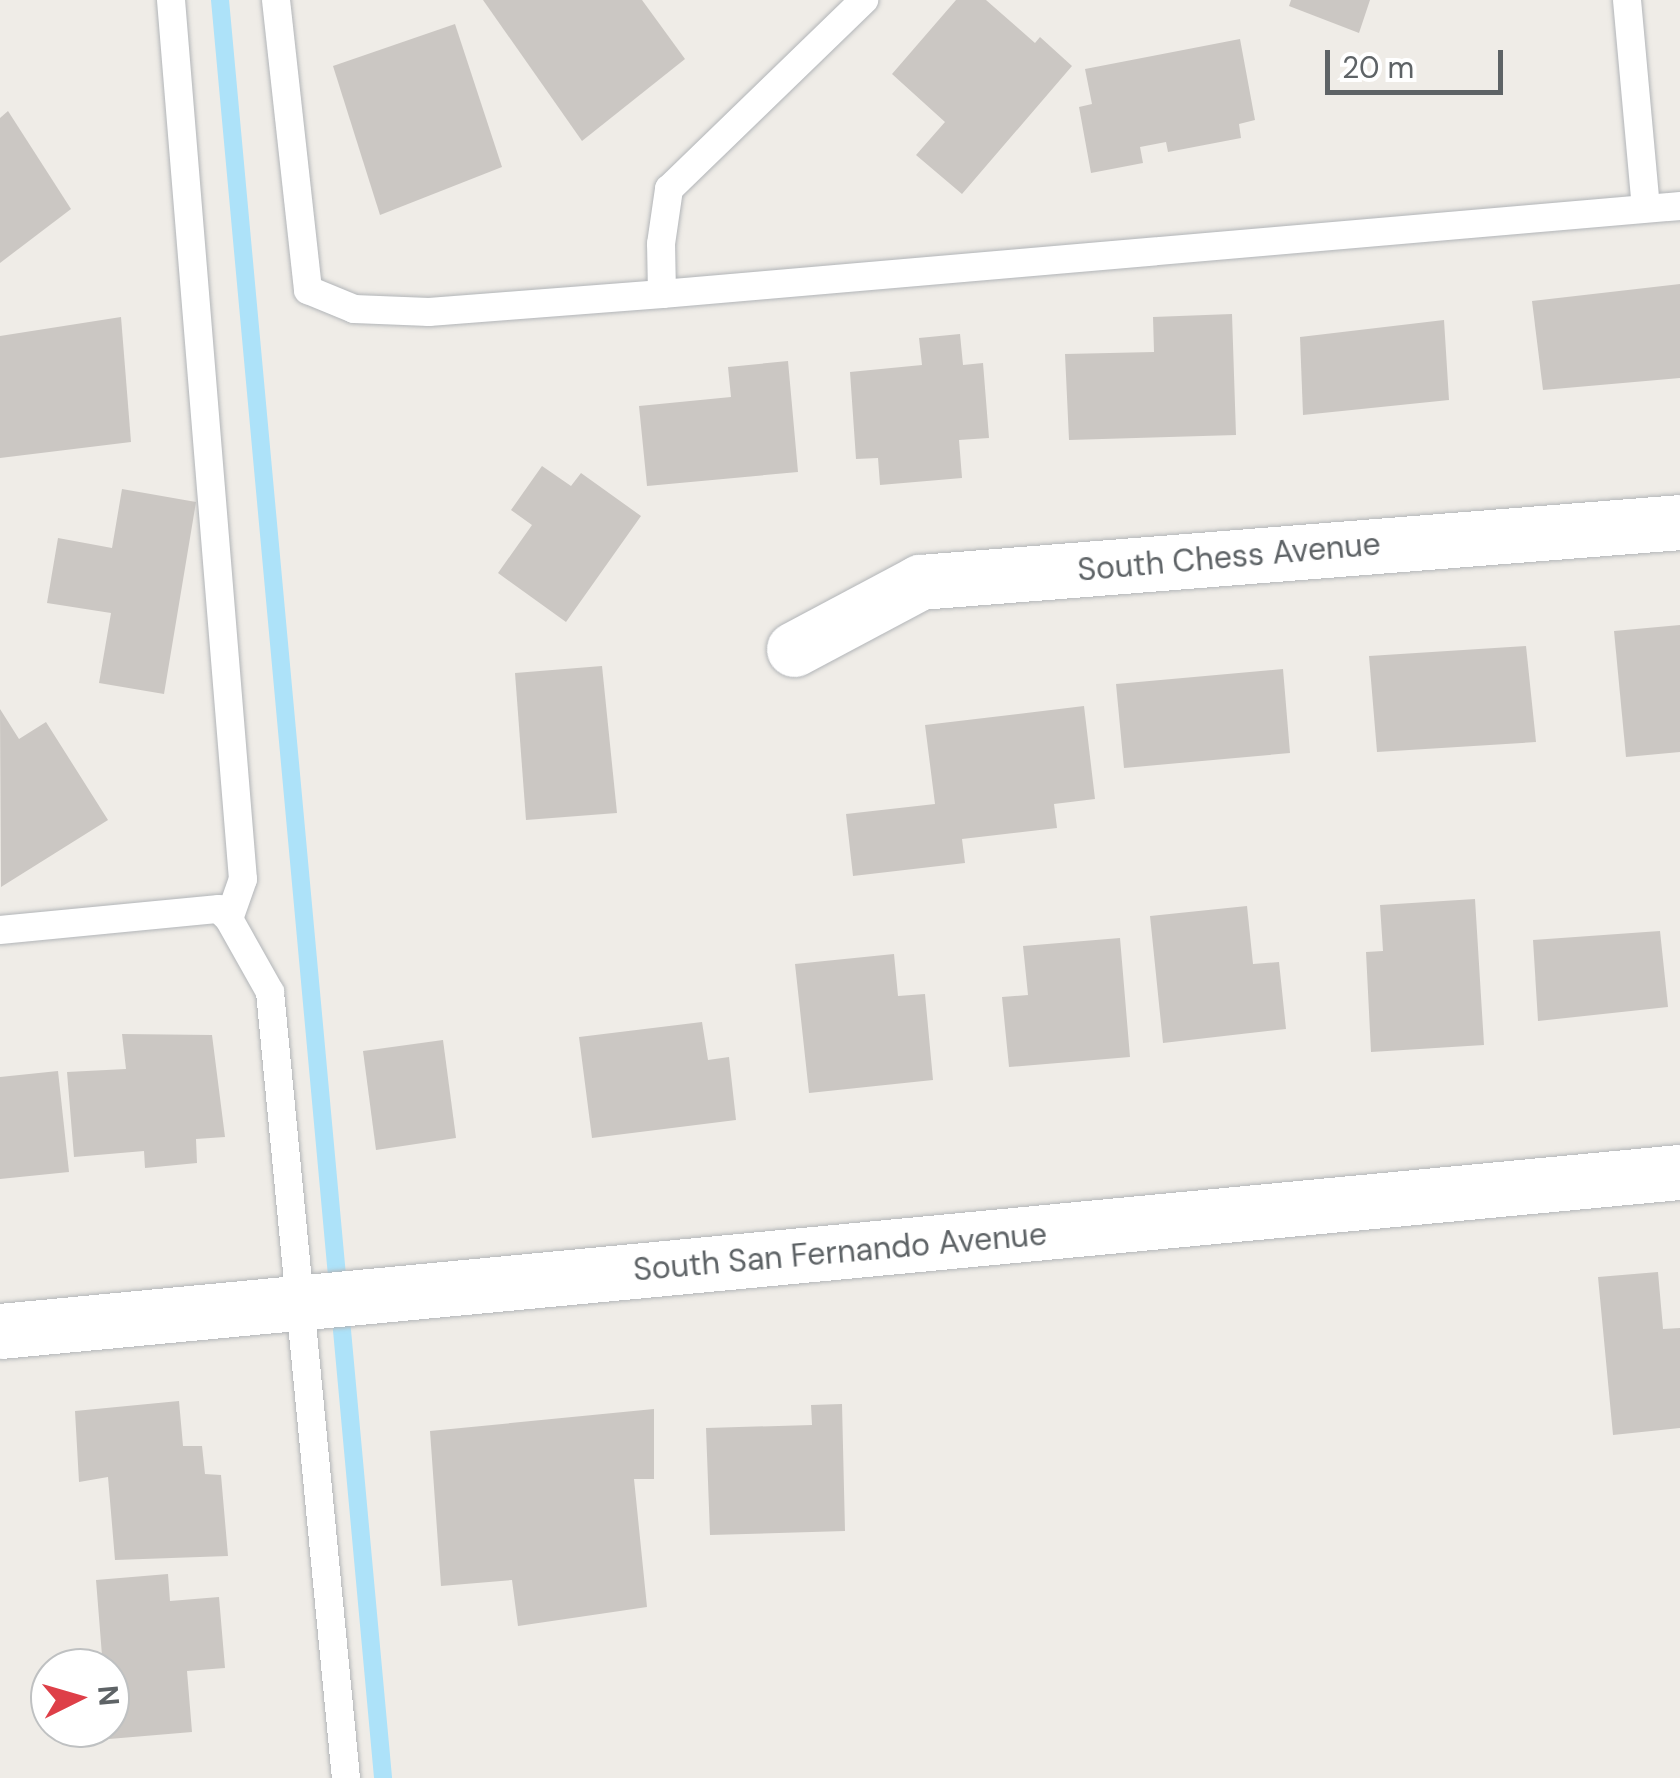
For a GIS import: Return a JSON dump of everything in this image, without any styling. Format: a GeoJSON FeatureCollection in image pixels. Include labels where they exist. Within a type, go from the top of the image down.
{"type":"FeatureCollection","features":[{"type":"Feature","properties":{"kind":"street","name":"South Chess Avenue"},"geometry":{"type":"LineString","coordinates":[[794,650],[920,582],[1680,522]]}},
{"type":"Feature","properties":{"kind":"street","name":"South San Fernando Avenue"},"geometry":{"type":"LineString","coordinates":[[0,1332],[1680,1172]]}},
{"type":"Feature","properties":{"kind":"lane"},"geometry":{"type":"LineString","coordinates":[[171,0],[243,879],[229,920]]}},
{"type":"Feature","properties":{"kind":"lane"},"geometry":{"type":"LineString","coordinates":[[276,0],[308,290],[354,309],[429,312],[662,294],[1680,206]]}},
{"type":"Feature","properties":{"kind":"lane"},"geometry":{"type":"LineString","coordinates":[[662,294],[661,244],[669,188],[864,0]]}},
{"type":"Feature","properties":{"kind":"lane"},"geometry":{"type":"LineString","coordinates":[[1627,0],[1646,208]]}},
{"type":"Feature","properties":{"kind":"lane"},"geometry":{"type":"LineString","coordinates":[[0,930],[220,910],[270,992],[346,1778]]}},
{"type":"Feature","properties":{"kind":"building"},"geometry":{"type":"Polygon","coordinates":[[[483,0],[642,0],[685,59],[582,141],[483,0]]]}},
{"type":"Feature","properties":{"kind":"building"},"geometry":{"type":"Polygon","coordinates":[[[956,0],[986,0],[1035,43],[1040,37],[1072,66],[962,194],[916,155],[945,122],[892,74],[956,0]]]}},
{"type":"Feature","properties":{"kind":"building"},"geometry":{"type":"Polygon","coordinates":[[[1291,0],[1370,0],[1359,33],[1289,6],[1291,0]]]}},
{"type":"Feature","properties":{"kind":"building"},"geometry":{"type":"Polygon","coordinates":[[[455,24],[502,167],[380,215],[333,66],[455,24]]]}},
{"type":"Feature","properties":{"kind":"building"},"geometry":{"type":"Polygon","coordinates":[[[1240,39],[1255,120],[1239,124],[1241,138],[1168,152],[1166,142],[1140,147],[1143,163],[1091,173],[1079,107],[1092,104],[1085,69],[1240,39]]]}},
{"type":"Feature","properties":{"kind":"building"},"geometry":{"type":"Polygon","coordinates":[[[8,111],[71,209],[0,263],[0,118],[8,111]]]}},
{"type":"Feature","properties":{"kind":"building"},"geometry":{"type":"Polygon","coordinates":[[[1680,284],[1680,378],[1543,390],[1532,301],[1680,284]]]}},
{"type":"Feature","properties":{"kind":"building"},"geometry":{"type":"Polygon","coordinates":[[[1232,314],[1236,435],[1069,440],[1065,354],[1154,352],[1153,317],[1232,314]]]}},
{"type":"Feature","properties":{"kind":"building"},"geometry":{"type":"Polygon","coordinates":[[[121,317],[131,442],[0,458],[0,336],[121,317]]]}},
{"type":"Feature","properties":{"kind":"building"},"geometry":{"type":"Polygon","coordinates":[[[1444,320],[1449,400],[1303,415],[1300,337],[1444,320]]]}},
{"type":"Feature","properties":{"kind":"building"},"geometry":{"type":"Polygon","coordinates":[[[960,334],[963,365],[983,363],[989,438],[959,440],[962,478],[880,485],[878,458],[856,459],[850,372],[922,365],[919,338],[960,334]]]}},
{"type":"Feature","properties":{"kind":"building"},"geometry":{"type":"Polygon","coordinates":[[[788,361],[798,472],[647,486],[639,406],[731,397],[728,367],[788,361]]]}},
{"type":"Feature","properties":{"kind":"building"},"geometry":{"type":"Polygon","coordinates":[[[542,466],[571,486],[581,473],[641,516],[566,622],[498,573],[532,525],[511,510],[542,466]]]}},
{"type":"Feature","properties":{"kind":"building"},"geometry":{"type":"Polygon","coordinates":[[[122,489],[196,502],[164,694],[99,683],[111,613],[47,603],[58,538],[112,548],[122,489]]]}},
{"type":"Feature","properties":{"kind":"building"},"geometry":{"type":"Polygon","coordinates":[[[1680,625],[1680,752],[1626,757],[1614,631],[1680,625]]]}},
{"type":"Feature","properties":{"kind":"building"},"geometry":{"type":"Polygon","coordinates":[[[1526,646],[1536,742],[1377,752],[1369,656],[1526,646]]]}},
{"type":"Feature","properties":{"kind":"building"},"geometry":{"type":"Polygon","coordinates":[[[602,666],[617,813],[526,820],[515,673],[602,666]]]}},
{"type":"Feature","properties":{"kind":"building"},"geometry":{"type":"Polygon","coordinates":[[[1283,669],[1290,753],[1124,768],[1116,684],[1283,669]]]}},
{"type":"Feature","properties":{"kind":"building"},"geometry":{"type":"Polygon","coordinates":[[[1084,706],[1095,799],[1054,804],[1057,828],[962,839],[965,863],[853,876],[846,814],[935,804],[925,725],[1084,706]]]}},
{"type":"Feature","properties":{"kind":"building"},"geometry":{"type":"Polygon","coordinates":[[[0,709],[19,739],[46,722],[108,820],[1,887],[0,709]]]}},
{"type":"Feature","properties":{"kind":"building"},"geometry":{"type":"Polygon","coordinates":[[[1475,899],[1484,1045],[1371,1052],[1366,952],[1383,951],[1380,905],[1475,899]]]}},
{"type":"Feature","properties":{"kind":"building"},"geometry":{"type":"Polygon","coordinates":[[[1247,906],[1253,964],[1279,962],[1286,1029],[1163,1043],[1150,916],[1247,906]]]}},
{"type":"Feature","properties":{"kind":"building"},"geometry":{"type":"Polygon","coordinates":[[[1660,931],[1668,1007],[1538,1021],[1533,940],[1660,931]]]}},
{"type":"Feature","properties":{"kind":"building"},"geometry":{"type":"Polygon","coordinates":[[[1120,938],[1130,1057],[1009,1067],[1002,997],[1028,995],[1023,946],[1120,938]]]}},
{"type":"Feature","properties":{"kind":"building"},"geometry":{"type":"Polygon","coordinates":[[[894,954],[898,996],[925,994],[933,1080],[809,1093],[795,964],[894,954]]]}},
{"type":"Feature","properties":{"kind":"building"},"geometry":{"type":"Polygon","coordinates":[[[702,1022],[708,1060],[729,1057],[736,1120],[592,1138],[579,1037],[702,1022]]]}},
{"type":"Feature","properties":{"kind":"building"},"geometry":{"type":"Polygon","coordinates":[[[122,1034],[212,1035],[225,1137],[196,1139],[197,1163],[145,1168],[144,1151],[74,1157],[67,1072],[126,1069],[122,1034]]]}},
{"type":"Feature","properties":{"kind":"building"},"geometry":{"type":"Polygon","coordinates":[[[443,1040],[456,1138],[376,1150],[363,1051],[443,1040]]]}},
{"type":"Feature","properties":{"kind":"building"},"geometry":{"type":"Polygon","coordinates":[[[58,1071],[69,1172],[0,1179],[0,1077],[58,1071]]]}},
{"type":"Feature","properties":{"kind":"building"},"geometry":{"type":"Polygon","coordinates":[[[1658,1272],[1663,1329],[1680,1328],[1680,1428],[1613,1435],[1598,1277],[1658,1272]]]}},
{"type":"Feature","properties":{"kind":"building"},"geometry":{"type":"Polygon","coordinates":[[[179,1401],[183,1446],[202,1446],[205,1474],[221,1475],[228,1556],[115,1560],[108,1477],[79,1482],[75,1411],[179,1401]]]}},
{"type":"Feature","properties":{"kind":"building"},"geometry":{"type":"Polygon","coordinates":[[[842,1404],[845,1531],[710,1535],[706,1428],[812,1425],[811,1405],[842,1404]]]}},
{"type":"Feature","properties":{"kind":"building"},"geometry":{"type":"Polygon","coordinates":[[[654,1409],[654,1479],[634,1479],[647,1607],[518,1626],[512,1580],[441,1586],[430,1431],[654,1409]]]}},
{"type":"Feature","properties":{"kind":"building"},"geometry":{"type":"Polygon","coordinates":[[[168,1574],[170,1601],[219,1597],[225,1668],[187,1671],[192,1732],[130,1737],[130,1648],[101,1648],[96,1580],[168,1574]]]}},
{"type":"Feature","properties":{"kind":"waterway"},"geometry":{"type":"LineString","coordinates":[[220,0],[383,1778]]}}]}
